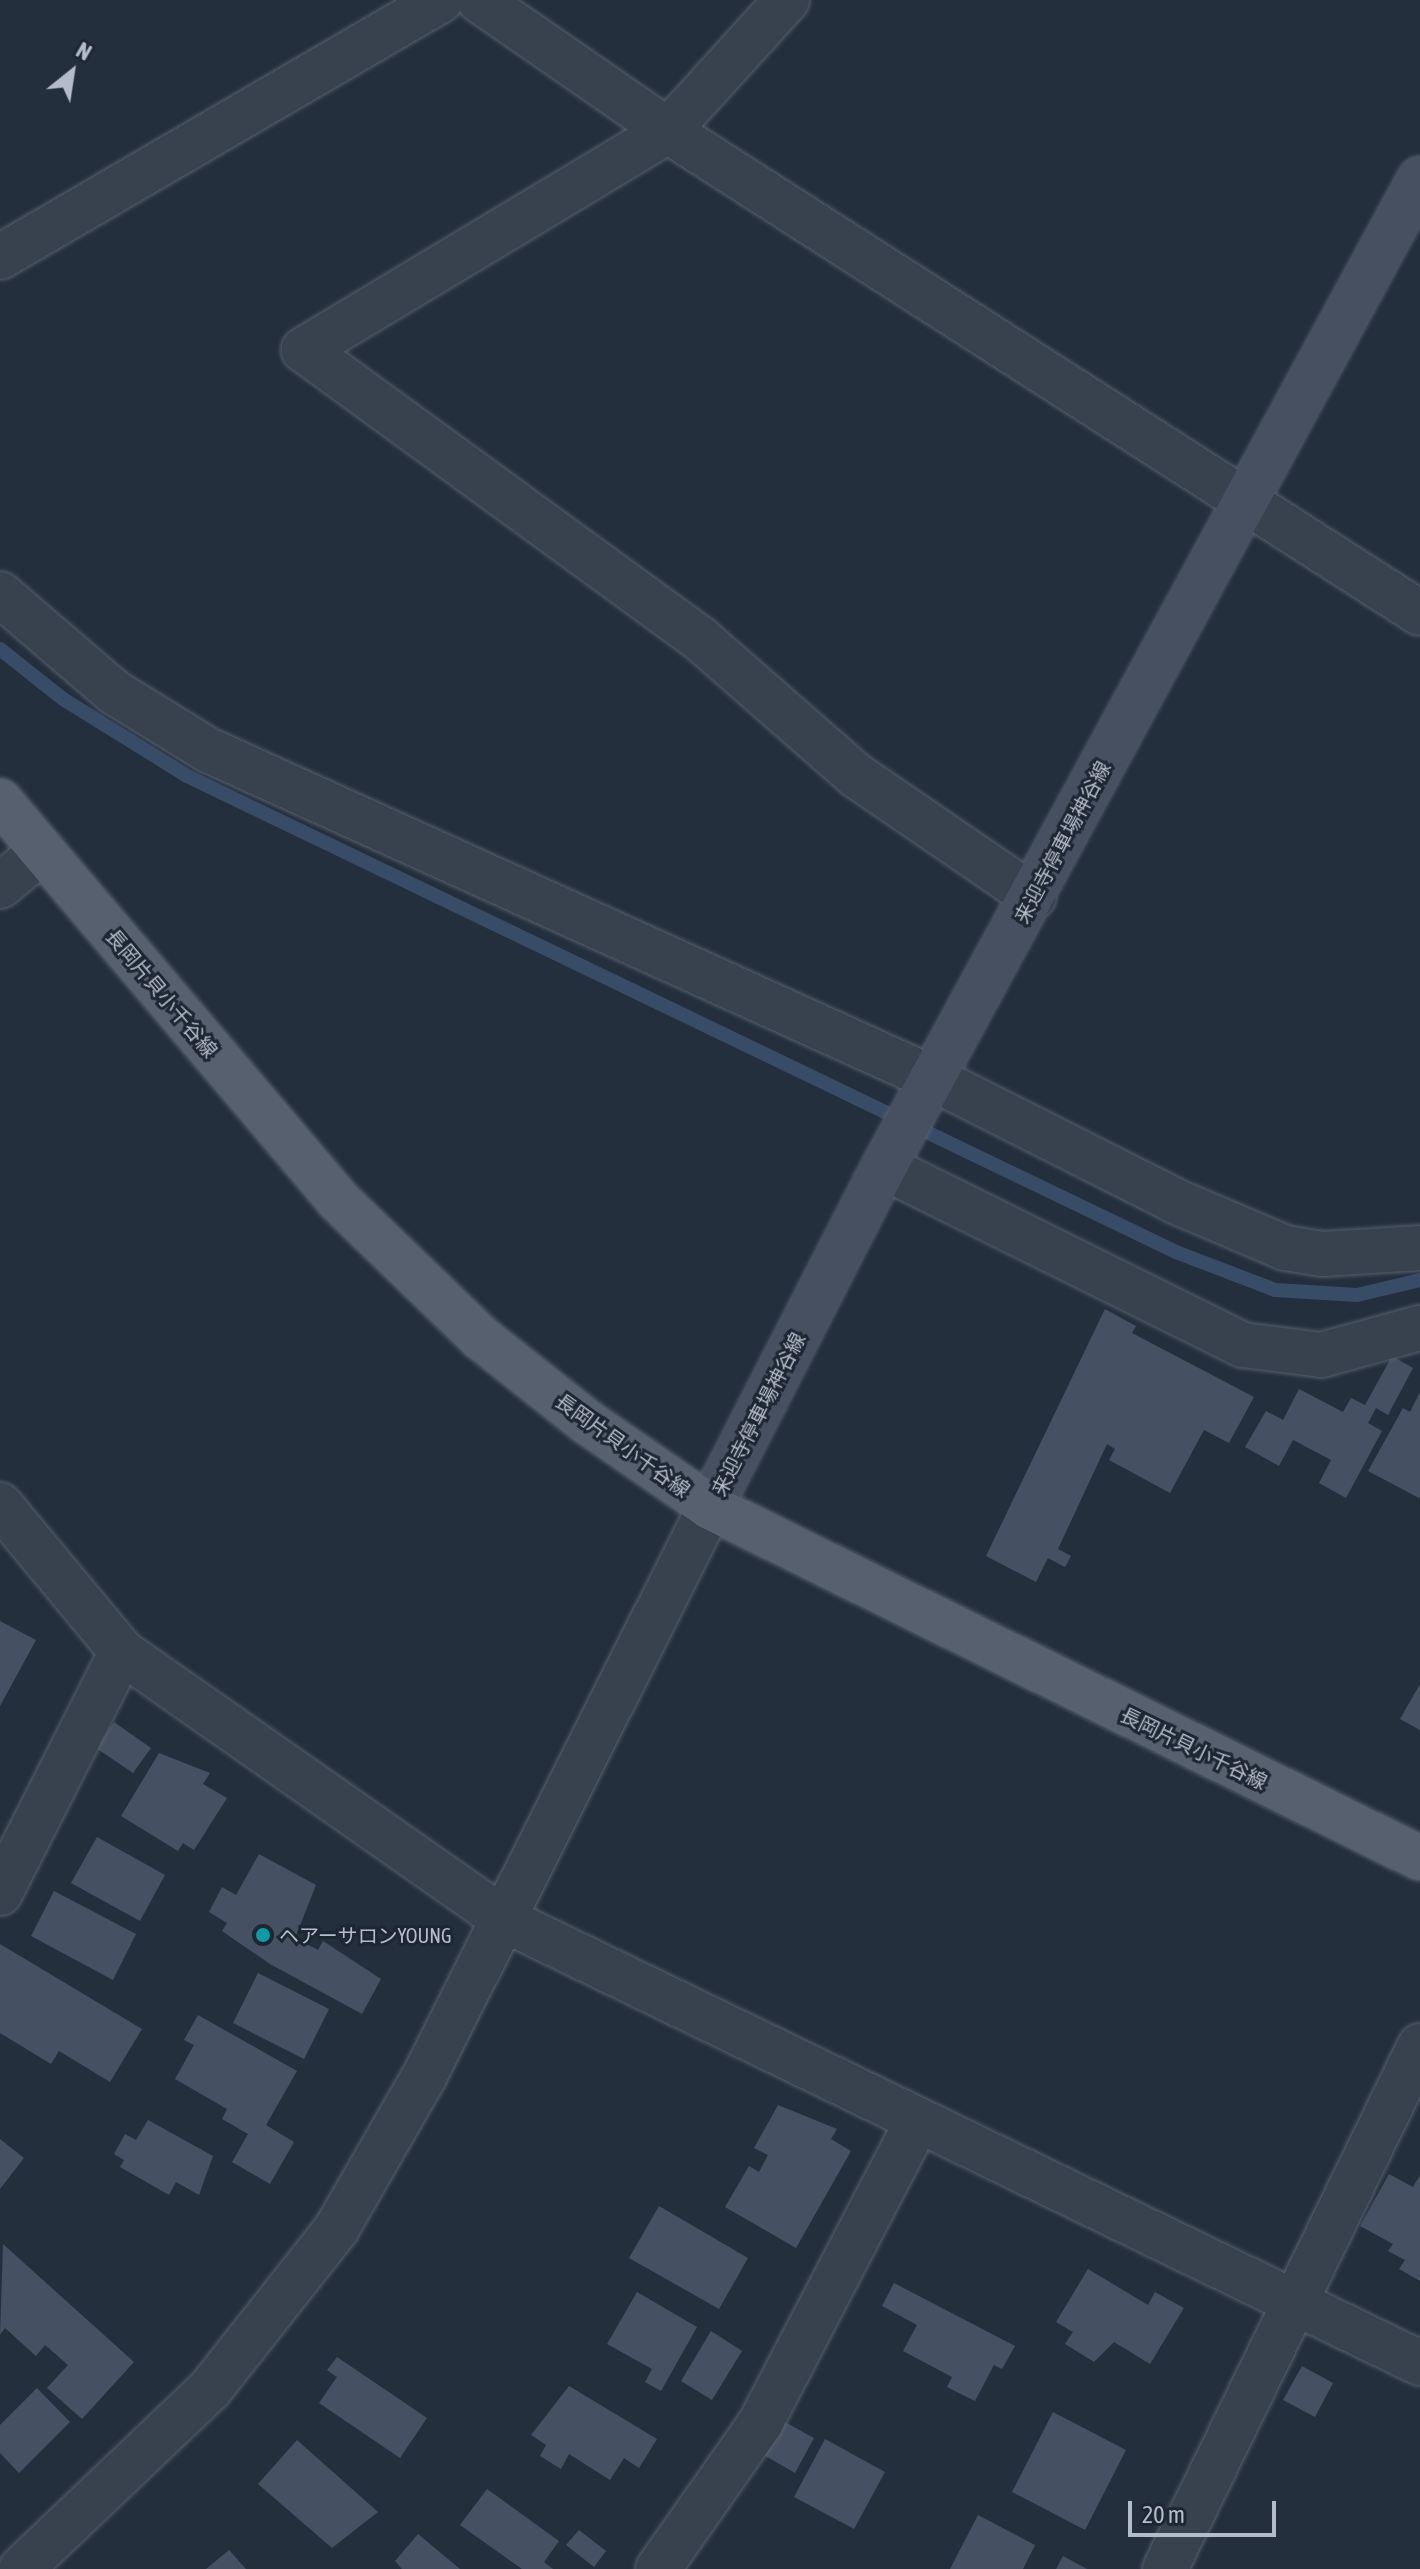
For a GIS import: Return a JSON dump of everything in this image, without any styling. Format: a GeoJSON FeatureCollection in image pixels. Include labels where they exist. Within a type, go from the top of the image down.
{"type":"FeatureCollection","features":[{"type":"Feature","properties":{"kind":"main road","name":"来迎寺停車場神谷線"},"geometry":{"type":"LineString","coordinates":[[710,1507],[884,1167],[1034,897],[1241,501],[1420,179]]}},
{"type":"Feature","properties":{"kind":"main road","name":"長岡片貝小千谷線"},"geometry":{"type":"LineString","coordinates":[[0,801],[339,1201],[481,1338],[710,1507],[1420,1858]]}},
{"type":"Feature","properties":{"kind":"street"},"geometry":{"type":"LineString","coordinates":[[0,257],[441,0]]}},
{"type":"Feature","properties":{"kind":"street"},"geometry":{"type":"LineString","coordinates":[[479,0],[668,131],[1420,613]]}},
{"type":"Feature","properties":{"kind":"street"},"geometry":{"type":"LineString","coordinates":[[787,0],[668,131],[304,350],[698,637],[857,776],[1034,897]]}},
{"type":"Feature","properties":{"kind":"street"},"geometry":{"type":"LineString","coordinates":[[0,594],[114,692],[208,750],[934,1079],[1285,1248],[1323,1254],[1420,1248]]}},
{"type":"Feature","properties":{"kind":"street"},"geometry":{"type":"LineString","coordinates":[[0,886],[42,851]]}},
{"type":"Feature","properties":{"kind":"street"},"geometry":{"type":"LineString","coordinates":[[884,1167],[1243,1345],[1321,1355],[1420,1328]]}},
{"type":"Feature","properties":{"kind":"street"},"geometry":{"type":"LineString","coordinates":[[0,1505],[122,1652],[503,1919],[916,2124],[1297,2300],[1420,2363]]}},
{"type":"Feature","properties":{"kind":"street"},"geometry":{"type":"LineString","coordinates":[[21,2569],[82,2518],[274,2316],[375,2165],[503,1919],[710,1507]]}},
{"type":"Feature","properties":{"kind":"street"},"geometry":{"type":"LineString","coordinates":[[0,1893],[122,1652]]}},
{"type":"Feature","properties":{"kind":"street"},"geometry":{"type":"LineString","coordinates":[[1165,2569],[1420,2046]]}},
{"type":"Feature","properties":{"kind":"street"},"geometry":{"type":"LineString","coordinates":[[658,2569],[760,2424],[916,2124]]}},
{"type":"Feature","properties":{"kind":"building"},"geometry":{"type":"Polygon","coordinates":[[[1105,1309],[1136,1326],[1132,1333],[1254,1397],[1229,1443],[1204,1430],[1170,1493],[1109,1460],[1115,1449],[1107,1444],[1058,1549],[1071,1556],[1065,1567],[1048,1558],[1036,1582],[986,1556],[1105,1309]]]}},
{"type":"Feature","properties":{"kind":"building"},"geometry":{"type":"Polygon","coordinates":[[[1392,1356],[1413,1368],[1388,1415],[1376,1408],[1368,1423],[1382,1431],[1346,1498],[1319,1483],[1331,1460],[1293,1440],[1279,1466],[1245,1447],[1266,1411],[1283,1420],[1299,1389],[1343,1412],[1351,1398],[1365,1405],[1392,1356]]]}},
{"type":"Feature","properties":{"kind":"building"},"geometry":{"type":"Polygon","coordinates":[[[1420,1392],[1419,1498],[1368,1471],[1403,1408],[1410,1412],[1420,1392]]]}},
{"type":"Feature","properties":{"kind":"building"},"geometry":{"type":"Polygon","coordinates":[[[0,1621],[36,1640],[0,1706],[0,1621]]]}},
{"type":"Feature","properties":{"kind":"building"},"geometry":{"type":"Polygon","coordinates":[[[1420,1684],[1420,1730],[1400,1719],[1420,1684]]]}},
{"type":"Feature","properties":{"kind":"building"},"geometry":{"type":"Polygon","coordinates":[[[114,1722],[151,1748],[133,1773],[96,1748],[114,1722]]]}},
{"type":"Feature","properties":{"kind":"building"},"geometry":{"type":"Polygon","coordinates":[[[159,1753],[210,1773],[203,1784],[227,1798],[194,1850],[183,1843],[178,1851],[121,1816],[159,1753]]]}},
{"type":"Feature","properties":{"kind":"building"},"geometry":{"type":"Polygon","coordinates":[[[97,1837],[165,1875],[140,1921],[71,1883],[97,1837]]]}},
{"type":"Feature","properties":{"kind":"building","name":"ヘアーサロンYOUNG"},"geometry":{"type":"Polygon","coordinates":[[[259,1854],[316,1885],[295,1938],[318,1950],[323,1941],[381,1979],[362,2014],[270,1964],[222,1931],[227,1923],[209,1912],[222,1887],[236,1895],[259,1854]]]}},
{"type":"Feature","properties":{"kind":"building"},"geometry":{"type":"Polygon","coordinates":[[[54,1891],[136,1934],[113,1980],[31,1936],[54,1891]]]}},
{"type":"Feature","properties":{"kind":"building"},"geometry":{"type":"Polygon","coordinates":[[[0,1944],[142,2029],[110,2082],[59,2051],[51,2064],[0,2033],[0,1944]]]}},
{"type":"Feature","properties":{"kind":"building"},"geometry":{"type":"Polygon","coordinates":[[[258,1973],[329,2009],[304,2059],[233,2023],[258,1973]]]}},
{"type":"Feature","properties":{"kind":"building"},"geometry":{"type":"Polygon","coordinates":[[[198,2015],[297,2071],[266,2125],[294,2142],[270,2184],[232,2162],[248,2134],[222,2119],[227,2109],[175,2079],[194,2045],[184,2040],[198,2015]]]}},
{"type":"Feature","properties":{"kind":"building"},"geometry":{"type":"Polygon","coordinates":[[[778,2105],[837,2129],[831,2139],[851,2151],[796,2248],[725,2207],[749,2166],[759,2172],[768,2155],[754,2148],[778,2105]]]}},
{"type":"Feature","properties":{"kind":"building"},"geometry":{"type":"Polygon","coordinates":[[[148,2120],[213,2156],[199,2195],[176,2182],[169,2195],[120,2167],[124,2160],[114,2154],[125,2134],[136,2140],[148,2120]]]}},
{"type":"Feature","properties":{"kind":"building"},"geometry":{"type":"Polygon","coordinates":[[[0,2139],[24,2158],[0,2189],[0,2139]]]}},
{"type":"Feature","properties":{"kind":"building"},"geometry":{"type":"Polygon","coordinates":[[[1389,2174],[1413,2187],[1420,2175],[1420,2281],[1399,2269],[1405,2260],[1388,2251],[1393,2244],[1360,2226],[1389,2174]]]}},
{"type":"Feature","properties":{"kind":"building"},"geometry":{"type":"Polygon","coordinates":[[[659,2206],[748,2258],[719,2309],[629,2258],[659,2206]]]}},
{"type":"Feature","properties":{"kind":"building"},"geometry":{"type":"Polygon","coordinates":[[[3,2244],[134,2362],[82,2419],[47,2388],[68,2365],[45,2345],[36,2356],[5,2328],[0,2335],[3,2244]]]}},
{"type":"Feature","properties":{"kind":"building"},"geometry":{"type":"Polygon","coordinates":[[[1088,2269],[1148,2305],[1155,2292],[1184,2308],[1150,2364],[1114,2342],[1094,2362],[1065,2344],[1073,2332],[1056,2322],[1088,2269]]]}},
{"type":"Feature","properties":{"kind":"building"},"geometry":{"type":"Polygon","coordinates":[[[894,2283],[1015,2346],[1002,2369],[994,2365],[975,2401],[947,2387],[952,2377],[903,2351],[917,2325],[882,2306],[894,2283]]]}},
{"type":"Feature","properties":{"kind":"building"},"geometry":{"type":"Polygon","coordinates":[[[637,2292],[697,2327],[661,2391],[645,2382],[652,2369],[607,2344],[637,2292]]]}},
{"type":"Feature","properties":{"kind":"building"},"geometry":{"type":"Polygon","coordinates":[[[711,2331],[742,2351],[712,2400],[681,2381],[711,2331]]]}},
{"type":"Feature","properties":{"kind":"building"},"geometry":{"type":"Polygon","coordinates":[[[337,2357],[427,2418],[400,2458],[319,2403],[337,2377],[327,2370],[337,2357]]]}},
{"type":"Feature","properties":{"kind":"building"},"geometry":{"type":"Polygon","coordinates":[[[1302,2366],[1333,2383],[1315,2417],[1283,2400],[1302,2366]]]}},
{"type":"Feature","properties":{"kind":"building"},"geometry":{"type":"Polygon","coordinates":[[[569,2386],[657,2439],[639,2468],[624,2458],[610,2480],[569,2454],[561,2469],[540,2456],[546,2445],[531,2435],[569,2386]]]}},
{"type":"Feature","properties":{"kind":"building"},"geometry":{"type":"Polygon","coordinates":[[[37,2388],[70,2422],[19,2473],[0,2453],[0,2425],[37,2388]]]}},
{"type":"Feature","properties":{"kind":"building"},"geometry":{"type":"Polygon","coordinates":[[[1053,2412],[1126,2450],[1085,2530],[1012,2492],[1053,2412]]]}},
{"type":"Feature","properties":{"kind":"building"},"geometry":{"type":"Polygon","coordinates":[[[781,2420],[814,2438],[795,2473],[762,2454],[781,2420]]]}},
{"type":"Feature","properties":{"kind":"building"},"geometry":{"type":"Polygon","coordinates":[[[825,2439],[885,2472],[854,2529],[794,2497],[825,2439]]]}},
{"type":"Feature","properties":{"kind":"building"},"geometry":{"type":"Polygon","coordinates":[[[297,2440],[378,2512],[332,2548],[258,2484],[297,2440]]]}},
{"type":"Feature","properties":{"kind":"building"},"geometry":{"type":"Polygon","coordinates":[[[487,2489],[559,2541],[544,2562],[553,2569],[522,2569],[460,2525],[487,2489]]]}},
{"type":"Feature","properties":{"kind":"building"},"geometry":{"type":"Polygon","coordinates":[[[978,2515],[1035,2545],[1023,2569],[950,2569],[978,2515]]]}},
{"type":"Feature","properties":{"kind":"building"},"geometry":{"type":"Polygon","coordinates":[[[579,2530],[606,2551],[594,2567],[566,2545],[579,2530]]]}},
{"type":"Feature","properties":{"kind":"building"},"geometry":{"type":"Polygon","coordinates":[[[418,2534],[460,2569],[402,2569],[395,2561],[418,2534]]]}},
{"type":"Feature","properties":{"kind":"building"},"geometry":{"type":"Polygon","coordinates":[[[229,2550],[246,2569],[206,2569],[229,2550]]]}},
{"type":"Feature","properties":{"kind":"building"},"geometry":{"type":"Polygon","coordinates":[[[1063,2556],[1087,2569],[1056,2569],[1063,2556]]]}},
{"type":"Feature","properties":{"kind":"waterway"},"geometry":{"type":"LineString","coordinates":[[0,649],[63,699],[187,776],[1176,1252],[1275,1290],[1357,1295],[1420,1280]]}},
{"type":"Feature","properties":{"kind":"place","name":"ヘアーサロンYOUNG"},"geometry":{"type":"Point","coordinates":[263,1935]}}]}
